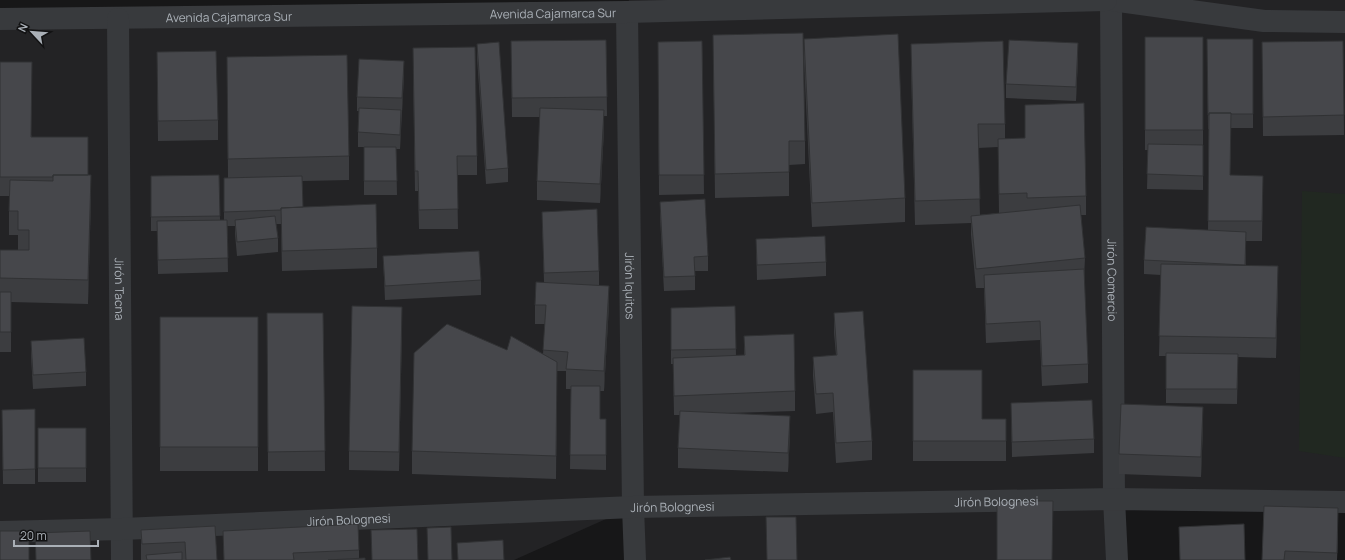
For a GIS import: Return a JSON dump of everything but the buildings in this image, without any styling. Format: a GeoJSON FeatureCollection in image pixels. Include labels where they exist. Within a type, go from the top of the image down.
{"type":"FeatureCollection","features":[{"type":"Feature","properties":{"kind":"street","name":"Avenida Cajamarca Sur"},"geometry":{"type":"LineString","coordinates":[[0,19],[118,19],[627,12],[1106,0]]}},
{"type":"Feature","properties":{"kind":"street"},"geometry":{"type":"LineString","coordinates":[[1112,0],[1264,21],[1345,22]]}},
{"type":"Feature","properties":{"kind":"street","name":"Jirón Comercio"},"geometry":{"type":"LineString","coordinates":[[1112,0],[1114,499],[1117,560]]}},
{"type":"Feature","properties":{"kind":"street","name":"Jirón Iquitos"},"geometry":{"type":"LineString","coordinates":[[627,12],[633,507],[635,560]]}},
{"type":"Feature","properties":{"kind":"street","name":"Jirón Tacna"},"geometry":{"type":"LineString","coordinates":[[118,19],[122,560]]}},
{"type":"Feature","properties":{"kind":"street","name":"Jirón Bolognesi"},"geometry":{"type":"LineString","coordinates":[[0,532],[122,529],[633,507],[1114,499],[1345,502]]}},
{"type":"Feature","properties":{"kind":"shaded area"},"geometry":{"type":"Polygon","coordinates":[[[629,0],[1345,0],[1345,502],[1114,499],[1117,560],[640,560],[633,507],[514,560],[0,560],[0,18],[627,12],[629,0]]]}},
{"type":"Feature","properties":{"kind":"shaded area"},"geometry":{"type":"Polygon","coordinates":[[[1302,191],[1345,194],[1345,458],[1299,451],[1302,191]]]}}]}
